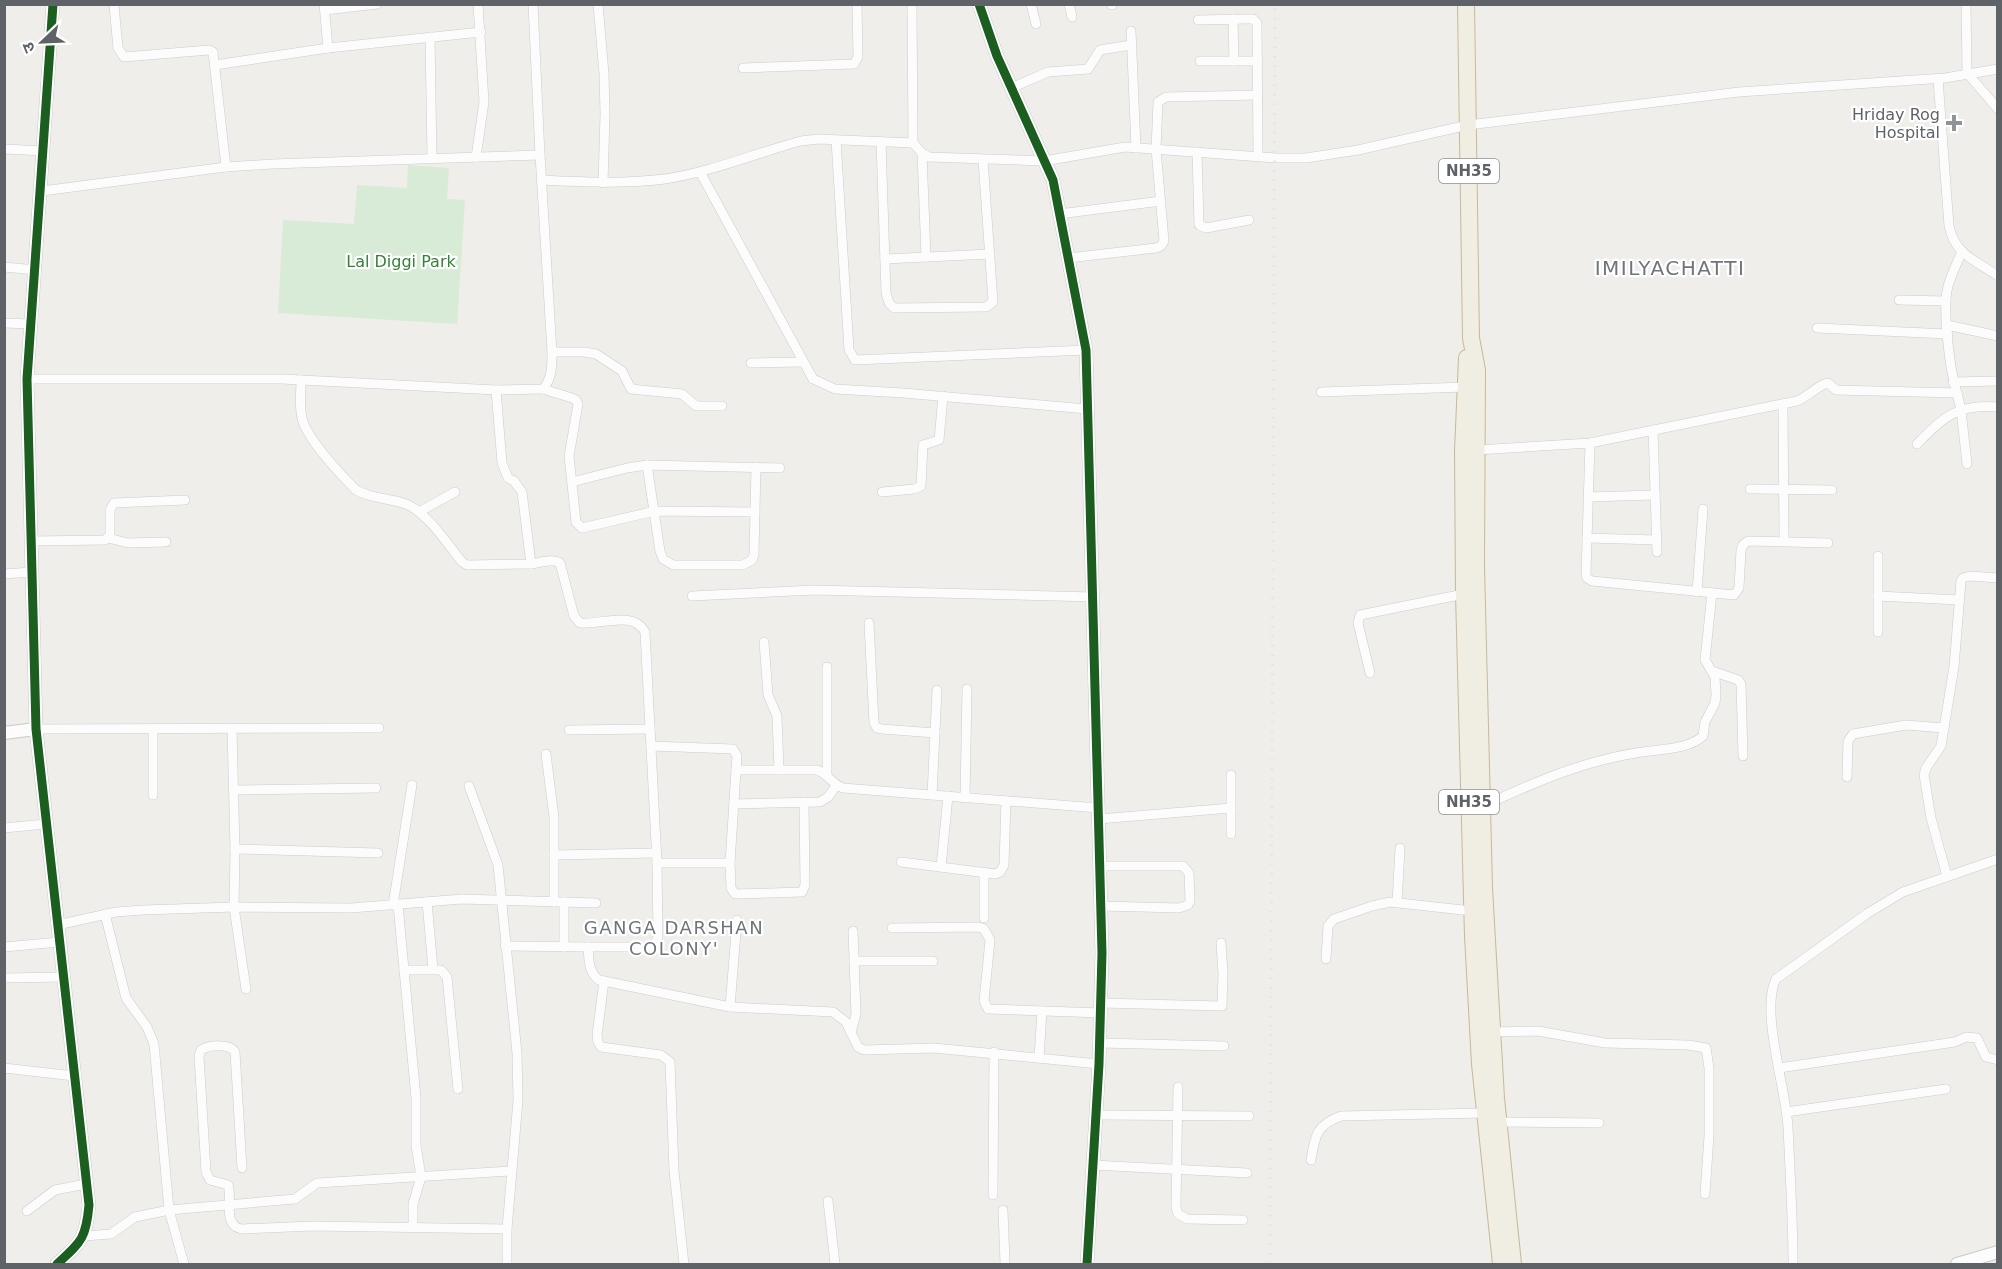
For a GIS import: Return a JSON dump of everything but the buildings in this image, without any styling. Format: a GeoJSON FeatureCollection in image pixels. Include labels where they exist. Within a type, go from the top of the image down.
{"type":"FeatureCollection","features":[{"type":"Feature","properties":{"kind":"highway","name":"NH35"},"geometry":{"type":"LineString","coordinates":[[1466,4],[1471,338],[1465,387],[1464,594],[1472,911],[1478,1032],[1513,1264]]}},
{"type":"Feature","properties":{"kind":"highway","name":"NH35"},"geometry":{"type":"LineString","coordinates":[[1471,338],[1477,370],[1476,566],[1484,888],[1491,1032],[1492,1118],[1501,1264]]}},
{"type":"Feature","properties":{"kind":"street"},"geometry":{"type":"LineString","coordinates":[[53,4],[42,190],[27,379],[31,572],[36,729],[89,1206],[84,1236],[79,1244],[57,1264]]}},
{"type":"Feature","properties":{"kind":"street"},"geometry":{"type":"LineString","coordinates":[[107,4],[121,4]]}},
{"type":"Feature","properties":{"kind":"street"},"geometry":{"type":"LineString","coordinates":[[328,48],[324,7],[377,4]]}},
{"type":"Feature","properties":{"kind":"street"},"geometry":{"type":"LineString","coordinates":[[476,157],[484,102],[478,4]]}},
{"type":"Feature","properties":{"kind":"street"},"geometry":{"type":"LineString","coordinates":[[533,4],[552,352],[552,372],[549,382],[543,389]]}},
{"type":"Feature","properties":{"kind":"street"},"geometry":{"type":"LineString","coordinates":[[598,4],[604,84],[603,183]]}},
{"type":"Feature","properties":{"kind":"street"},"geometry":{"type":"LineString","coordinates":[[743,68],[854,64],[858,57],[857,4]]}},
{"type":"Feature","properties":{"kind":"street"},"geometry":{"type":"LineString","coordinates":[[912,4],[913,143],[921,153],[929,157],[1044,161],[1125,147],[1306,158],[1358,150],[1468,125],[1739,92],[1938,79],[1998,69]]}},
{"type":"Feature","properties":{"kind":"street"},"geometry":{"type":"LineString","coordinates":[[979,4],[997,56],[1053,180],[1086,350],[1101,906],[1100,1043],[1087,1264]]}},
{"type":"Feature","properties":{"kind":"street"},"geometry":{"type":"LineString","coordinates":[[1031,4],[1036,24]]}},
{"type":"Feature","properties":{"kind":"street"},"geometry":{"type":"LineString","coordinates":[[1069,4],[1072,17]]}},
{"type":"Feature","properties":{"kind":"street"},"geometry":{"type":"LineString","coordinates":[[1966,4],[1967,73],[1998,109]]}},
{"type":"Feature","properties":{"kind":"street"},"geometry":{"type":"LineString","coordinates":[[114,5],[118,48],[124,57],[209,50],[213,52],[226,167]]}},
{"type":"Feature","properties":{"kind":"street"},"geometry":{"type":"LineString","coordinates":[[1233,19],[1234,61]]}},
{"type":"Feature","properties":{"kind":"street"},"geometry":{"type":"LineString","coordinates":[[1198,20],[1253,19],[1257,23],[1258,156]]}},
{"type":"Feature","properties":{"kind":"street"},"geometry":{"type":"LineString","coordinates":[[1131,31],[1136,148]]}},
{"type":"Feature","properties":{"kind":"street"},"geometry":{"type":"LineString","coordinates":[[215,65],[328,48],[481,32]]}},
{"type":"Feature","properties":{"kind":"street"},"geometry":{"type":"LineString","coordinates":[[430,37],[432,159]]}},
{"type":"Feature","properties":{"kind":"street"},"geometry":{"type":"LineString","coordinates":[[1011,88],[1048,72],[1083,70],[1090,66],[1097,51],[1131,45]]}},
{"type":"Feature","properties":{"kind":"street"},"geometry":{"type":"LineString","coordinates":[[1200,61],[1258,61]]}},
{"type":"Feature","properties":{"kind":"street"},"geometry":{"type":"LineString","coordinates":[[1938,79],[1949,226],[1952,238],[1962,251],[1998,276]]}},
{"type":"Feature","properties":{"kind":"street"},"geometry":{"type":"LineString","coordinates":[[1068,258],[1161,246],[1164,241],[1156,149],[1158,102],[1161,98],[1258,95]]}},
{"type":"Feature","properties":{"kind":"street"},"geometry":{"type":"LineString","coordinates":[[836,140],[849,351],[855,360],[1086,350]]}},
{"type":"Feature","properties":{"kind":"street"},"geometry":{"type":"LineString","coordinates":[[541,180],[603,183],[664,179],[700,171],[801,141],[913,143]]}},
{"type":"Feature","properties":{"kind":"street"},"geometry":{"type":"LineString","coordinates":[[882,142],[886,293],[889,303],[894,308],[986,307],[993,302],[983,160]]}},
{"type":"Feature","properties":{"kind":"street"},"geometry":{"type":"LineString","coordinates":[[4,149],[44,151]]}},
{"type":"Feature","properties":{"kind":"street"},"geometry":{"type":"LineString","coordinates":[[1197,152],[1199,225],[1206,228],[1249,220]]}},
{"type":"Feature","properties":{"kind":"street"},"geometry":{"type":"LineString","coordinates":[[921,153],[926,257]]}},
{"type":"Feature","properties":{"kind":"street"},"geometry":{"type":"LineString","coordinates":[[42,190],[226,167],[540,155]]}},
{"type":"Feature","properties":{"kind":"street"},"geometry":{"type":"LineString","coordinates":[[700,171],[813,379],[835,389],[1087,409]]}},
{"type":"Feature","properties":{"kind":"street"},"geometry":{"type":"LineString","coordinates":[[1059,214],[1161,201]]}},
{"type":"Feature","properties":{"kind":"street"},"geometry":{"type":"LineString","coordinates":[[1962,251],[1947,292],[1947,302],[1953,382],[1961,410],[1967,464]]}},
{"type":"Feature","properties":{"kind":"street"},"geometry":{"type":"LineString","coordinates":[[885,259],[990,254]]}},
{"type":"Feature","properties":{"kind":"street"},"geometry":{"type":"LineString","coordinates":[[4,267],[36,270]]}},
{"type":"Feature","properties":{"kind":"street"},"geometry":{"type":"LineString","coordinates":[[1899,300],[1947,302]]}},
{"type":"Feature","properties":{"kind":"street"},"geometry":{"type":"LineString","coordinates":[[4,323],[31,324]]}},
{"type":"Feature","properties":{"kind":"street"},"geometry":{"type":"LineString","coordinates":[[1817,328],[1948,330],[1998,336]]}},
{"type":"Feature","properties":{"kind":"street"},"geometry":{"type":"LineString","coordinates":[[552,352],[596,354],[622,371],[631,389],[682,394],[696,406],[722,406]]}},
{"type":"Feature","properties":{"kind":"street"},"geometry":{"type":"LineString","coordinates":[[752,363],[802,362]]}},
{"type":"Feature","properties":{"kind":"street"},"geometry":{"type":"LineString","coordinates":[[27,379],[301,380],[496,390],[543,389],[572,398],[578,404],[569,456],[576,522],[582,528],[655,511],[755,512]]}},
{"type":"Feature","properties":{"kind":"street"},"geometry":{"type":"LineString","coordinates":[[301,380],[301,417],[311,437],[350,483],[365,495],[406,504],[419,512],[467,565],[531,564],[556,561],[560,563],[574,616],[580,623],[628,620],[642,626],[645,632],[657,858],[658,937],[654,946],[505,946]]}},
{"type":"Feature","properties":{"kind":"street"},"geometry":{"type":"LineString","coordinates":[[1953,382],[1998,381]]}},
{"type":"Feature","properties":{"kind":"street"},"geometry":{"type":"LineString","coordinates":[[1476,450],[1590,443],[1783,404],[1804,398],[1822,384],[1828,383],[1836,390],[1957,393]]}},
{"type":"Feature","properties":{"kind":"street"},"geometry":{"type":"LineString","coordinates":[[1321,392],[1465,387]]}},
{"type":"Feature","properties":{"kind":"street"},"geometry":{"type":"LineString","coordinates":[[496,390],[502,463],[508,478],[514,481],[522,492],[531,564]]}},
{"type":"Feature","properties":{"kind":"street"},"geometry":{"type":"LineString","coordinates":[[882,492],[914,489],[921,486],[922,448],[926,443],[939,440],[943,396]]}},
{"type":"Feature","properties":{"kind":"street"},"geometry":{"type":"LineString","coordinates":[[1783,404],[1784,542]]}},
{"type":"Feature","properties":{"kind":"street"},"geometry":{"type":"LineString","coordinates":[[1917,444],[1940,421],[1961,410],[1998,407]]}},
{"type":"Feature","properties":{"kind":"street"},"geometry":{"type":"LineString","coordinates":[[1653,430],[1657,552]]}},
{"type":"Feature","properties":{"kind":"street"},"geometry":{"type":"LineString","coordinates":[[1590,443],[1587,578],[1730,596],[1739,588],[1741,550],[1748,542],[1828,543]]}},
{"type":"Feature","properties":{"kind":"street"},"geometry":{"type":"LineString","coordinates":[[572,482],[647,465],[780,468]]}},
{"type":"Feature","properties":{"kind":"street"},"geometry":{"type":"LineString","coordinates":[[647,465],[660,551],[663,559],[673,565],[743,565],[752,560],[756,467]]}},
{"type":"Feature","properties":{"kind":"street"},"geometry":{"type":"LineString","coordinates":[[1750,489],[1832,490]]}},
{"type":"Feature","properties":{"kind":"street"},"geometry":{"type":"LineString","coordinates":[[419,512],[455,492]]}},
{"type":"Feature","properties":{"kind":"street"},"geometry":{"type":"LineString","coordinates":[[1588,497],[1655,495]]}},
{"type":"Feature","properties":{"kind":"street"},"geometry":{"type":"LineString","coordinates":[[108,538],[110,510],[114,503],[185,500]]}},
{"type":"Feature","properties":{"kind":"street"},"geometry":{"type":"LineString","coordinates":[[1697,592],[1703,509]]}},
{"type":"Feature","properties":{"kind":"street"},"geometry":{"type":"LineString","coordinates":[[31,541],[100,541],[108,538],[128,543],[166,542]]}},
{"type":"Feature","properties":{"kind":"street"},"geometry":{"type":"LineString","coordinates":[[1587,538],[1657,540]]}},
{"type":"Feature","properties":{"kind":"street"},"geometry":{"type":"LineString","coordinates":[[1878,556],[1878,632]]}},
{"type":"Feature","properties":{"kind":"street"},"geometry":{"type":"LineString","coordinates":[[4,574],[31,572]]}},
{"type":"Feature","properties":{"kind":"street"},"geometry":{"type":"LineString","coordinates":[[1947,876],[1931,818],[1924,775],[1926,768],[1941,746],[1954,668],[1961,581],[1966,576],[1998,578]]}},
{"type":"Feature","properties":{"kind":"street"},"geometry":{"type":"LineString","coordinates":[[692,596],[814,590],[1093,597]]}},
{"type":"Feature","properties":{"kind":"street"},"geometry":{"type":"LineString","coordinates":[[1371,673],[1358,623],[1360,615],[1464,594]]}},
{"type":"Feature","properties":{"kind":"street"},"geometry":{"type":"LineString","coordinates":[[1483,806],[1573,767],[1662,750],[1700,740],[1716,694],[1712,670],[1705,660],[1712,594]]}},
{"type":"Feature","properties":{"kind":"street"},"geometry":{"type":"LineString","coordinates":[[1878,596],[1959,600]]}},
{"type":"Feature","properties":{"kind":"street"},"geometry":{"type":"LineString","coordinates":[[869,623],[873,723],[882,729],[935,733]]}},
{"type":"Feature","properties":{"kind":"street"},"geometry":{"type":"LineString","coordinates":[[764,642],[768,695],[777,716],[779,770]]}},
{"type":"Feature","properties":{"kind":"street"},"geometry":{"type":"LineString","coordinates":[[827,668],[827,776]]}},
{"type":"Feature","properties":{"kind":"street"},"geometry":{"type":"LineString","coordinates":[[1712,670],[1738,680],[1741,684],[1743,756]]}},
{"type":"Feature","properties":{"kind":"street"},"geometry":{"type":"LineString","coordinates":[[965,798],[967,689]]}},
{"type":"Feature","properties":{"kind":"street"},"geometry":{"type":"LineString","coordinates":[[932,795],[937,690]]}},
{"type":"Feature","properties":{"kind":"street"},"geometry":{"type":"LineString","coordinates":[[1847,777],[1848,741],[1853,734],[1906,725],[1944,728]]}},
{"type":"Feature","properties":{"kind":"street"},"geometry":{"type":"LineString","coordinates":[[232,728],[234,908],[246,989]]}},
{"type":"Feature","properties":{"kind":"street"},"geometry":{"type":"LineString","coordinates":[[4,733],[36,729],[379,728]]}},
{"type":"Feature","properties":{"kind":"street"},"geometry":{"type":"LineString","coordinates":[[153,729],[153,795]]}},
{"type":"Feature","properties":{"kind":"street"},"geometry":{"type":"LineString","coordinates":[[569,730],[650,729]]}},
{"type":"Feature","properties":{"kind":"street"},"geometry":{"type":"LineString","coordinates":[[651,746],[733,748],[737,756],[730,862],[731,888],[735,894],[802,892],[805,885],[804,802]]}},
{"type":"Feature","properties":{"kind":"street"},"geometry":{"type":"LineString","coordinates":[[546,754],[554,817],[554,855],[564,947]]}},
{"type":"Feature","properties":{"kind":"street"},"geometry":{"type":"LineString","coordinates":[[735,770],[817,770],[827,776],[836,786],[843,788],[1006,801],[1099,814],[1231,808]]}},
{"type":"Feature","properties":{"kind":"street"},"geometry":{"type":"LineString","coordinates":[[1231,775],[1231,834]]}},
{"type":"Feature","properties":{"kind":"street"},"geometry":{"type":"LineString","coordinates":[[412,785],[396,905],[416,1098],[416,1145],[421,1177],[413,1204],[413,1228]]}},
{"type":"Feature","properties":{"kind":"street"},"geometry":{"type":"LineString","coordinates":[[470,786],[495,854],[500,877],[518,1075],[507,1229],[507,1264]]}},
{"type":"Feature","properties":{"kind":"street"},"geometry":{"type":"LineString","coordinates":[[734,804],[825,800],[836,786]]}},
{"type":"Feature","properties":{"kind":"street"},"geometry":{"type":"LineString","coordinates":[[234,790],[376,788]]}},
{"type":"Feature","properties":{"kind":"street"},"geometry":{"type":"LineString","coordinates":[[941,867],[948,796]]}},
{"type":"Feature","properties":{"kind":"street"},"geometry":{"type":"LineString","coordinates":[[900,862],[995,874],[1002,869],[1006,801]]}},
{"type":"Feature","properties":{"kind":"street"},"geometry":{"type":"LineString","coordinates":[[4,828],[46,824]]}},
{"type":"Feature","properties":{"kind":"street"},"geometry":{"type":"LineString","coordinates":[[1397,903],[1400,848]]}},
{"type":"Feature","properties":{"kind":"street"},"geometry":{"type":"LineString","coordinates":[[235,849],[378,853]]}},
{"type":"Feature","properties":{"kind":"street"},"geometry":{"type":"LineString","coordinates":[[554,855],[730,862]]}},
{"type":"Feature","properties":{"kind":"street"},"geometry":{"type":"LineString","coordinates":[[1793,1264],[1786,1112],[1770,1008],[1772,987],[1776,979],[1808,954],[1903,892],[1998,859]]}},
{"type":"Feature","properties":{"kind":"street"},"geometry":{"type":"LineString","coordinates":[[1100,866],[1183,866],[1189,873],[1190,901],[1188,905],[1179,908],[1101,906]]}},
{"type":"Feature","properties":{"kind":"street"},"geometry":{"type":"LineString","coordinates":[[984,872],[984,918]]}},
{"type":"Feature","properties":{"kind":"street"},"geometry":{"type":"LineString","coordinates":[[57,926],[105,914],[143,910],[351,908],[462,899],[596,903]]}},
{"type":"Feature","properties":{"kind":"street"},"geometry":{"type":"LineString","coordinates":[[427,902],[433,969]]}},
{"type":"Feature","properties":{"kind":"street"},"geometry":{"type":"LineString","coordinates":[[1326,959],[1328,926],[1334,919],[1372,906],[1397,903],[1472,911]]}},
{"type":"Feature","properties":{"kind":"street"},"geometry":{"type":"LineString","coordinates":[[105,914],[126,998],[147,1027],[154,1044],[169,1210],[184,1264]]}},
{"type":"Feature","properties":{"kind":"street"},"geometry":{"type":"LineString","coordinates":[[730,1007],[737,920]]}},
{"type":"Feature","properties":{"kind":"street"},"geometry":{"type":"LineString","coordinates":[[892,928],[979,927],[984,929],[990,940],[984,1001],[988,1009],[993,1010],[1042,1011],[1222,1006],[1221,943]]}},
{"type":"Feature","properties":{"kind":"street"},"geometry":{"type":"LineString","coordinates":[[851,1034],[856,1014],[853,931]]}},
{"type":"Feature","properties":{"kind":"street"},"geometry":{"type":"LineString","coordinates":[[4,947],[59,942]]}},
{"type":"Feature","properties":{"kind":"street"},"geometry":{"type":"LineString","coordinates":[[588,947],[591,971],[599,980],[730,1007],[833,1012],[846,1022],[858,1047],[870,1050],[934,1048],[994,1052],[1099,1064]]}},
{"type":"Feature","properties":{"kind":"street"},"geometry":{"type":"LineString","coordinates":[[854,961],[933,961]]}},
{"type":"Feature","properties":{"kind":"street"},"geometry":{"type":"LineString","coordinates":[[404,970],[441,970],[447,977],[459,1089]]}},
{"type":"Feature","properties":{"kind":"street"},"geometry":{"type":"LineString","coordinates":[[4,978],[63,977]]}},
{"type":"Feature","properties":{"kind":"street"},"geometry":{"type":"LineString","coordinates":[[604,981],[597,1035],[602,1047],[662,1055],[670,1062],[674,1171],[684,1264]]}},
{"type":"Feature","properties":{"kind":"street"},"geometry":{"type":"LineString","coordinates":[[1039,1058],[1042,1011]]}},
{"type":"Feature","properties":{"kind":"street"},"geometry":{"type":"LineString","coordinates":[[1491,1032],[1538,1031],[1605,1043],[1688,1045],[1706,1048],[1709,1068],[1709,1136],[1705,1194]]}},
{"type":"Feature","properties":{"kind":"street"},"geometry":{"type":"LineString","coordinates":[[1779,1068],[1955,1042],[1974,1037],[1978,1040],[1986,1057],[1998,1060]]}},
{"type":"Feature","properties":{"kind":"street"},"geometry":{"type":"LineString","coordinates":[[1100,1043],[1224,1046]]}},
{"type":"Feature","properties":{"kind":"street"},"geometry":{"type":"LineString","coordinates":[[242,1168],[235,1052],[228,1046],[205,1047],[199,1056],[206,1172],[210,1180],[228,1185],[232,1225],[241,1229],[313,1226],[507,1229]]}},
{"type":"Feature","properties":{"kind":"street"},"geometry":{"type":"LineString","coordinates":[[993,1195],[994,1052]]}},
{"type":"Feature","properties":{"kind":"street"},"geometry":{"type":"LineString","coordinates":[[4,1068],[74,1076]]}},
{"type":"Feature","properties":{"kind":"street"},"geometry":{"type":"LineString","coordinates":[[1178,1087],[1176,1207],[1181,1217],[1243,1220]]}},
{"type":"Feature","properties":{"kind":"street"},"geometry":{"type":"LineString","coordinates":[[1786,1112],[1946,1089]]}},
{"type":"Feature","properties":{"kind":"street"},"geometry":{"type":"LineString","coordinates":[[1096,1114],[1249,1116]]}},
{"type":"Feature","properties":{"kind":"street"},"geometry":{"type":"LineString","coordinates":[[1311,1160],[1315,1138],[1320,1128],[1328,1121],[1341,1116],[1492,1118],[1599,1123]]}},
{"type":"Feature","properties":{"kind":"street"},"geometry":{"type":"LineString","coordinates":[[1093,1165],[1247,1173]]}},
{"type":"Feature","properties":{"kind":"street"},"geometry":{"type":"LineString","coordinates":[[84,1236],[111,1234],[135,1217],[169,1210],[295,1199],[317,1183],[511,1171]]}},
{"type":"Feature","properties":{"kind":"street"},"geometry":{"type":"LineString","coordinates":[[27,1211],[55,1190],[86,1184]]}},
{"type":"Feature","properties":{"kind":"street"},"geometry":{"type":"LineString","coordinates":[[828,1201],[835,1264]]}},
{"type":"Feature","properties":{"kind":"street"},"geometry":{"type":"LineString","coordinates":[[1004,1210],[1005,1264]]}},
{"type":"Feature","properties":{"kind":"street"},"geometry":{"type":"LineString","coordinates":[[1957,1264],[1998,1252]]}},
{"type":"Feature","properties":{"kind":"green space","name":"Lal Diggi Park"},"geometry":{"type":"Polygon","coordinates":[[[408,165],[449,168],[447,199],[465,200],[457,324],[278,313],[283,220],[354,224],[357,185],[407,188],[408,165]]]}},
{"type":"Feature","properties":{"kind":"railway"},"geometry":{"type":"LineString","coordinates":[[1270,1264],[1275,4]]}},
{"type":"Feature","properties":{"kind":"cycle path"},"geometry":{"type":"LineString","coordinates":[[53,4],[27,379],[36,729],[89,1205],[81,1239],[57,1264]]}},
{"type":"Feature","properties":{"kind":"cycle path"},"geometry":{"type":"LineString","coordinates":[[979,4],[997,56],[1053,180],[1086,350],[1102,953],[1099,1064],[1087,1264]]}},
{"type":"Feature","properties":{"kind":"place","name":"Hriday Rog Hospital"},"geometry":{"type":"Point","coordinates":[1954,123]}},
{"type":"Feature","properties":{"kind":"district","name":"IMILYACHATTI"},"geometry":{"type":"Point","coordinates":[1670,268]}},
{"type":"Feature","properties":{"kind":"district","name":"GANGA DARSHAN COLONY'"},"geometry":{"type":"Point","coordinates":[674,938]}}]}
